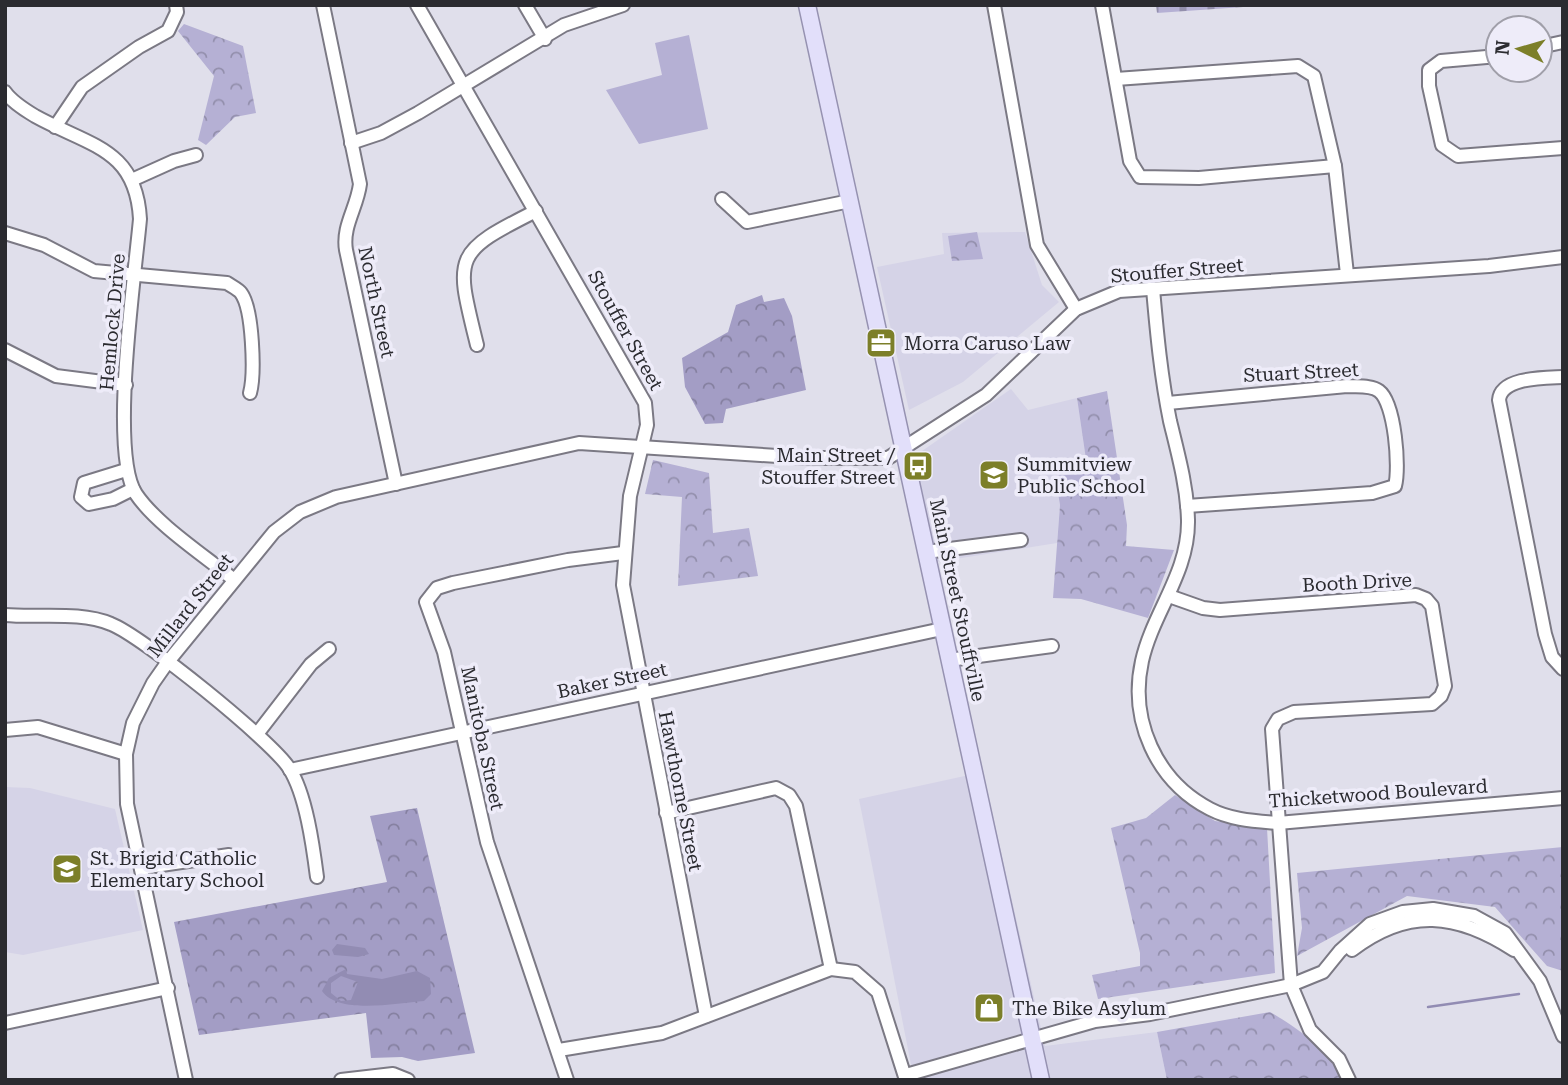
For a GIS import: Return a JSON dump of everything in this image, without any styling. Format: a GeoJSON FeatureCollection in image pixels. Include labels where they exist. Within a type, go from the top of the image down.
{"type":"FeatureCollection","features":[{"type":"Feature","properties":{"kind":"main road","name":"Main Street Stouffville"},"geometry":{"type":"LineString","coordinates":[[807,5],[1041,1080]]}},
{"type":"Feature","properties":{"kind":"street"},"geometry":{"type":"LineString","coordinates":[[55,127],[82,87],[139,47],[168,31],[177,12],[176,5]]}},
{"type":"Feature","properties":{"kind":"street","name":"North Street"},"geometry":{"type":"LineString","coordinates":[[323,5],[360,184],[344,240],[396,484]]}},
{"type":"Feature","properties":{"kind":"street","name":"Stouffer Street"},"geometry":{"type":"LineString","coordinates":[[417,5],[639,388],[647,413],[642,448],[808,458],[888,458],[986,395],[1076,309],[1119,291],[1489,266],[1563,257]]}},
{"type":"Feature","properties":{"kind":"street"},"geometry":{"type":"LineString","coordinates":[[525,5],[545,39]]}},
{"type":"Feature","properties":{"kind":"street"},"geometry":{"type":"LineString","coordinates":[[351,143],[381,133],[464,85],[504,58],[545,39],[564,25],[606,7],[623,5]]}},
{"type":"Feature","properties":{"kind":"street"},"geometry":{"type":"LineString","coordinates":[[994,5],[1037,244],[1076,309]]}},
{"type":"Feature","properties":{"kind":"street"},"geometry":{"type":"LineString","coordinates":[[1102,5],[1130,161],[1140,177],[1199,178],[1335,166]]}},
{"type":"Feature","properties":{"kind":"street"},"geometry":{"type":"LineString","coordinates":[[1484,57],[1441,61],[1429,70],[1429,86],[1442,145],[1458,156],[1563,148]]}},
{"type":"Feature","properties":{"kind":"street"},"geometry":{"type":"LineString","coordinates":[[1116,79],[1298,66],[1314,76],[1335,166],[1347,274]]}},
{"type":"Feature","properties":{"kind":"street"},"geometry":{"type":"LineString","coordinates":[[5,92],[29,112],[116,158],[134,179],[174,161],[196,155]]}},
{"type":"Feature","properties":{"kind":"street","name":"Hemlock Drive"},"geometry":{"type":"LineString","coordinates":[[134,179],[139,195],[140,219],[126,385],[123,446],[126,470],[133,489],[147,509],[233,579]]}},
{"type":"Feature","properties":{"kind":"street"},"geometry":{"type":"LineString","coordinates":[[722,200],[747,222],[850,201]]}},
{"type":"Feature","properties":{"kind":"street"},"geometry":{"type":"LineString","coordinates":[[477,345],[462,282],[466,258],[475,247],[503,228],[536,211]]}},
{"type":"Feature","properties":{"kind":"street"},"geometry":{"type":"LineString","coordinates":[[5,233],[44,246],[94,271],[219,281],[241,292],[255,363],[250,393]]}},
{"type":"Feature","properties":{"kind":"street","name":"Thicketwood Boulevard"},"geometry":{"type":"LineString","coordinates":[[1153,289],[1156,339],[1187,506],[1184,558],[1148,643],[1139,674],[1141,720],[1151,749],[1182,789],[1212,810],[1250,821],[1278,823],[1563,798]]}},
{"type":"Feature","properties":{"kind":"street"},"geometry":{"type":"LineString","coordinates":[[5,350],[56,376],[126,385]]}},
{"type":"Feature","properties":{"kind":"street"},"geometry":{"type":"LineString","coordinates":[[1563,377],[1510,384],[1499,395],[1499,400],[1545,634],[1552,657],[1563,669]]}},
{"type":"Feature","properties":{"kind":"street","name":"Stuart Street"},"geometry":{"type":"LineString","coordinates":[[1168,403],[1347,386],[1373,388],[1382,393],[1390,410],[1398,457],[1399,473],[1395,486],[1372,493],[1187,506]]}},
{"type":"Feature","properties":{"kind":"street","name":"Millard Street"},"geometry":{"type":"LineString","coordinates":[[186,1080],[127,804],[125,754],[142,703],[167,663],[274,532],[300,512],[336,497],[579,443],[642,448]]}},
{"type":"Feature","properties":{"kind":"street","name":"Hawthorne Street"},"geometry":{"type":"LineString","coordinates":[[642,448],[630,496],[623,553],[625,602],[706,1016]]}},
{"type":"Feature","properties":{"kind":"street"},"geometry":{"type":"LineString","coordinates":[[126,470],[84,483],[81,497],[89,504],[113,499],[133,489]]}},
{"type":"Feature","properties":{"kind":"street"},"geometry":{"type":"LineString","coordinates":[[926,552],[1021,540]]}},
{"type":"Feature","properties":{"kind":"street","name":"Manitoba Street"},"geometry":{"type":"LineString","coordinates":[[567,1080],[559,1049],[486,842],[444,652],[430,618],[426,598],[437,588],[453,583],[568,560],[623,553]]}},
{"type":"Feature","properties":{"kind":"street","name":"Booth Drive"},"geometry":{"type":"LineString","coordinates":[[1169,596],[1195,606],[1220,610],[1416,595],[1426,599],[1432,606],[1445,686],[1441,696],[1432,704],[1294,712],[1274,724],[1271,739],[1278,823]]}},
{"type":"Feature","properties":{"kind":"street"},"geometry":{"type":"LineString","coordinates":[[5,615],[91,619],[110,623],[167,663],[257,734],[290,770],[317,877]]}},
{"type":"Feature","properties":{"kind":"street","name":"Baker Street"},"geometry":{"type":"LineString","coordinates":[[290,770],[942,629]]}},
{"type":"Feature","properties":{"kind":"street"},"geometry":{"type":"LineString","coordinates":[[949,660],[1052,646]]}},
{"type":"Feature","properties":{"kind":"street"},"geometry":{"type":"LineString","coordinates":[[257,734],[311,664],[329,649]]}},
{"type":"Feature","properties":{"kind":"street"},"geometry":{"type":"LineString","coordinates":[[5,730],[38,727],[125,754]]}},
{"type":"Feature","properties":{"kind":"street"},"geometry":{"type":"LineString","coordinates":[[666,813],[776,788],[789,795],[796,806],[831,969]]}},
{"type":"Feature","properties":{"kind":"street"},"geometry":{"type":"LineString","coordinates":[[1278,823],[1291,985],[1310,1030],[1339,1059],[1349,1080]]}},
{"type":"Feature","properties":{"kind":"street"},"geometry":{"type":"LineString","coordinates":[[141,868],[229,855]]}},
{"type":"Feature","properties":{"kind":"street"},"geometry":{"type":"LineString","coordinates":[[559,1049],[644,1037],[831,969],[855,972],[878,992],[906,1078],[1095,1021],[1150,1014],[1291,985],[1323,972],[1340,951],[1370,923],[1403,912],[1433,909],[1474,916],[1505,933],[1526,958],[1540,981],[1563,1036]]}},
{"type":"Feature","properties":{"kind":"street"},"geometry":{"type":"LineString","coordinates":[[5,1023],[168,988]]}},
{"type":"Feature","properties":{"kind":"street"},"geometry":{"type":"LineString","coordinates":[[341,1080],[393,1074],[408,1080]]}},
{"type":"Feature","properties":{"kind":"shaded area"},"geometry":{"type":"Polygon","coordinates":[[[1025,232],[1042,285],[1059,302],[963,382],[909,410],[877,267],[944,254],[942,233],[1025,232]]]}},
{"type":"Feature","properties":{"kind":"shaded area","name":"Summitview Public School"},"geometry":{"type":"Polygon","coordinates":[[[1011,389],[1028,410],[1077,398],[1088,473],[1055,477],[1060,505],[1057,543],[936,562],[912,458],[1011,389]]]}},
{"type":"Feature","properties":{"kind":"shaded area"},"geometry":{"type":"Polygon","coordinates":[[[983,772],[1045,1046],[1157,1032],[1167,1080],[914,1080],[859,799],[983,772]]]}},
{"type":"Feature","properties":{"kind":"shaded area","name":"St. Brigid Catholic Elementary School"},"geometry":{"type":"Polygon","coordinates":[[[5,787],[30,788],[115,809],[143,930],[23,955],[5,952],[5,787]]]}},
{"type":"Feature","properties":{"kind":"shaded area"},"geometry":{"type":"Polygon","coordinates":[[[337,944],[365,948],[369,954],[358,957],[334,955],[332,950],[337,944]]]}},
{"type":"Feature","properties":{"kind":"shaded area"},"geometry":{"type":"Polygon","coordinates":[[[346,969],[347,974],[382,979],[417,971],[430,978],[431,994],[424,1001],[384,1005],[341,1003],[322,991],[329,978],[346,969]],[[341,976],[331,983],[331,993],[341,1001],[351,1000],[358,982],[341,976]]]}},
{"type":"Feature","properties":{"kind":"green space"},"geometry":{"type":"Polygon","coordinates":[[[1156,5],[1272,5],[1157,13],[1156,5]]]}},
{"type":"Feature","properties":{"kind":"green space"},"geometry":{"type":"Polygon","coordinates":[[[184,24],[243,46],[256,113],[235,117],[206,145],[198,140],[214,76],[178,31],[184,24]]]}},
{"type":"Feature","properties":{"kind":"green space"},"geometry":{"type":"Polygon","coordinates":[[[689,35],[708,129],[639,144],[606,90],[662,75],[655,43],[689,35]]]}},
{"type":"Feature","properties":{"kind":"green space"},"geometry":{"type":"Polygon","coordinates":[[[977,232],[983,259],[952,261],[948,236],[977,232]]]}},
{"type":"Feature","properties":{"kind":"green space"},"geometry":{"type":"Polygon","coordinates":[[[762,295],[764,302],[784,298],[792,316],[806,390],[726,409],[723,423],[705,424],[685,387],[682,358],[728,332],[736,305],[762,295]]]}},
{"type":"Feature","properties":{"kind":"green space"},"geometry":{"type":"Polygon","coordinates":[[[1107,391],[1127,525],[1126,546],[1174,550],[1148,618],[1081,599],[1053,598],[1060,505],[1055,476],[1088,473],[1077,398],[1107,391]]]}},
{"type":"Feature","properties":{"kind":"green space"},"geometry":{"type":"Polygon","coordinates":[[[653,460],[709,473],[713,533],[749,528],[758,576],[678,586],[682,497],[645,494],[653,460]]]}},
{"type":"Feature","properties":{"kind":"green space"},"geometry":{"type":"Polygon","coordinates":[[[1175,795],[1215,821],[1267,828],[1275,973],[1098,999],[1092,975],[1140,966],[1140,953],[1111,828],[1146,818],[1175,795]]]}},
{"type":"Feature","properties":{"kind":"green space"},"geometry":{"type":"Polygon","coordinates":[[[417,808],[475,1053],[418,1061],[402,1057],[371,1058],[366,1013],[199,1035],[174,922],[387,882],[370,816],[417,808]]]}},
{"type":"Feature","properties":{"kind":"green space"},"geometry":{"type":"Polygon","coordinates":[[[1563,847],[1563,971],[1547,966],[1495,907],[1407,896],[1297,956],[1302,928],[1297,873],[1563,847]]]}},
{"type":"Feature","properties":{"kind":"green space"},"geometry":{"type":"Polygon","coordinates":[[[1270,1012],[1321,1049],[1336,1069],[1340,1080],[1167,1080],[1157,1032],[1270,1012]]]}},
{"type":"Feature","properties":{"kind":"waterway"},"geometry":{"type":"LineString","coordinates":[[1428,1007],[1519,994]]}},
{"type":"Feature","properties":{"kind":"waterway"},"geometry":{"type":"LineString","coordinates":[[1559,1080],[1563,1078]]}},
{"type":"Feature","properties":{"kind":"place","name":"Morra Caruso Law"},"geometry":{"type":"Point","coordinates":[881,343]}},
{"type":"Feature","properties":{"kind":"place","name":"Main Street / Stouffer Street"},"geometry":{"type":"Point","coordinates":[918,466]}},
{"type":"Feature","properties":{"kind":"place","name":"Summitview Public School"},"geometry":{"type":"Point","coordinates":[994,475]}},
{"type":"Feature","properties":{"kind":"place","name":"St. Brigid Catholic Elementary School"},"geometry":{"type":"Point","coordinates":[67,869]}},
{"type":"Feature","properties":{"kind":"place","name":"The Bike Asylum"},"geometry":{"type":"Point","coordinates":[989,1008]}}]}
